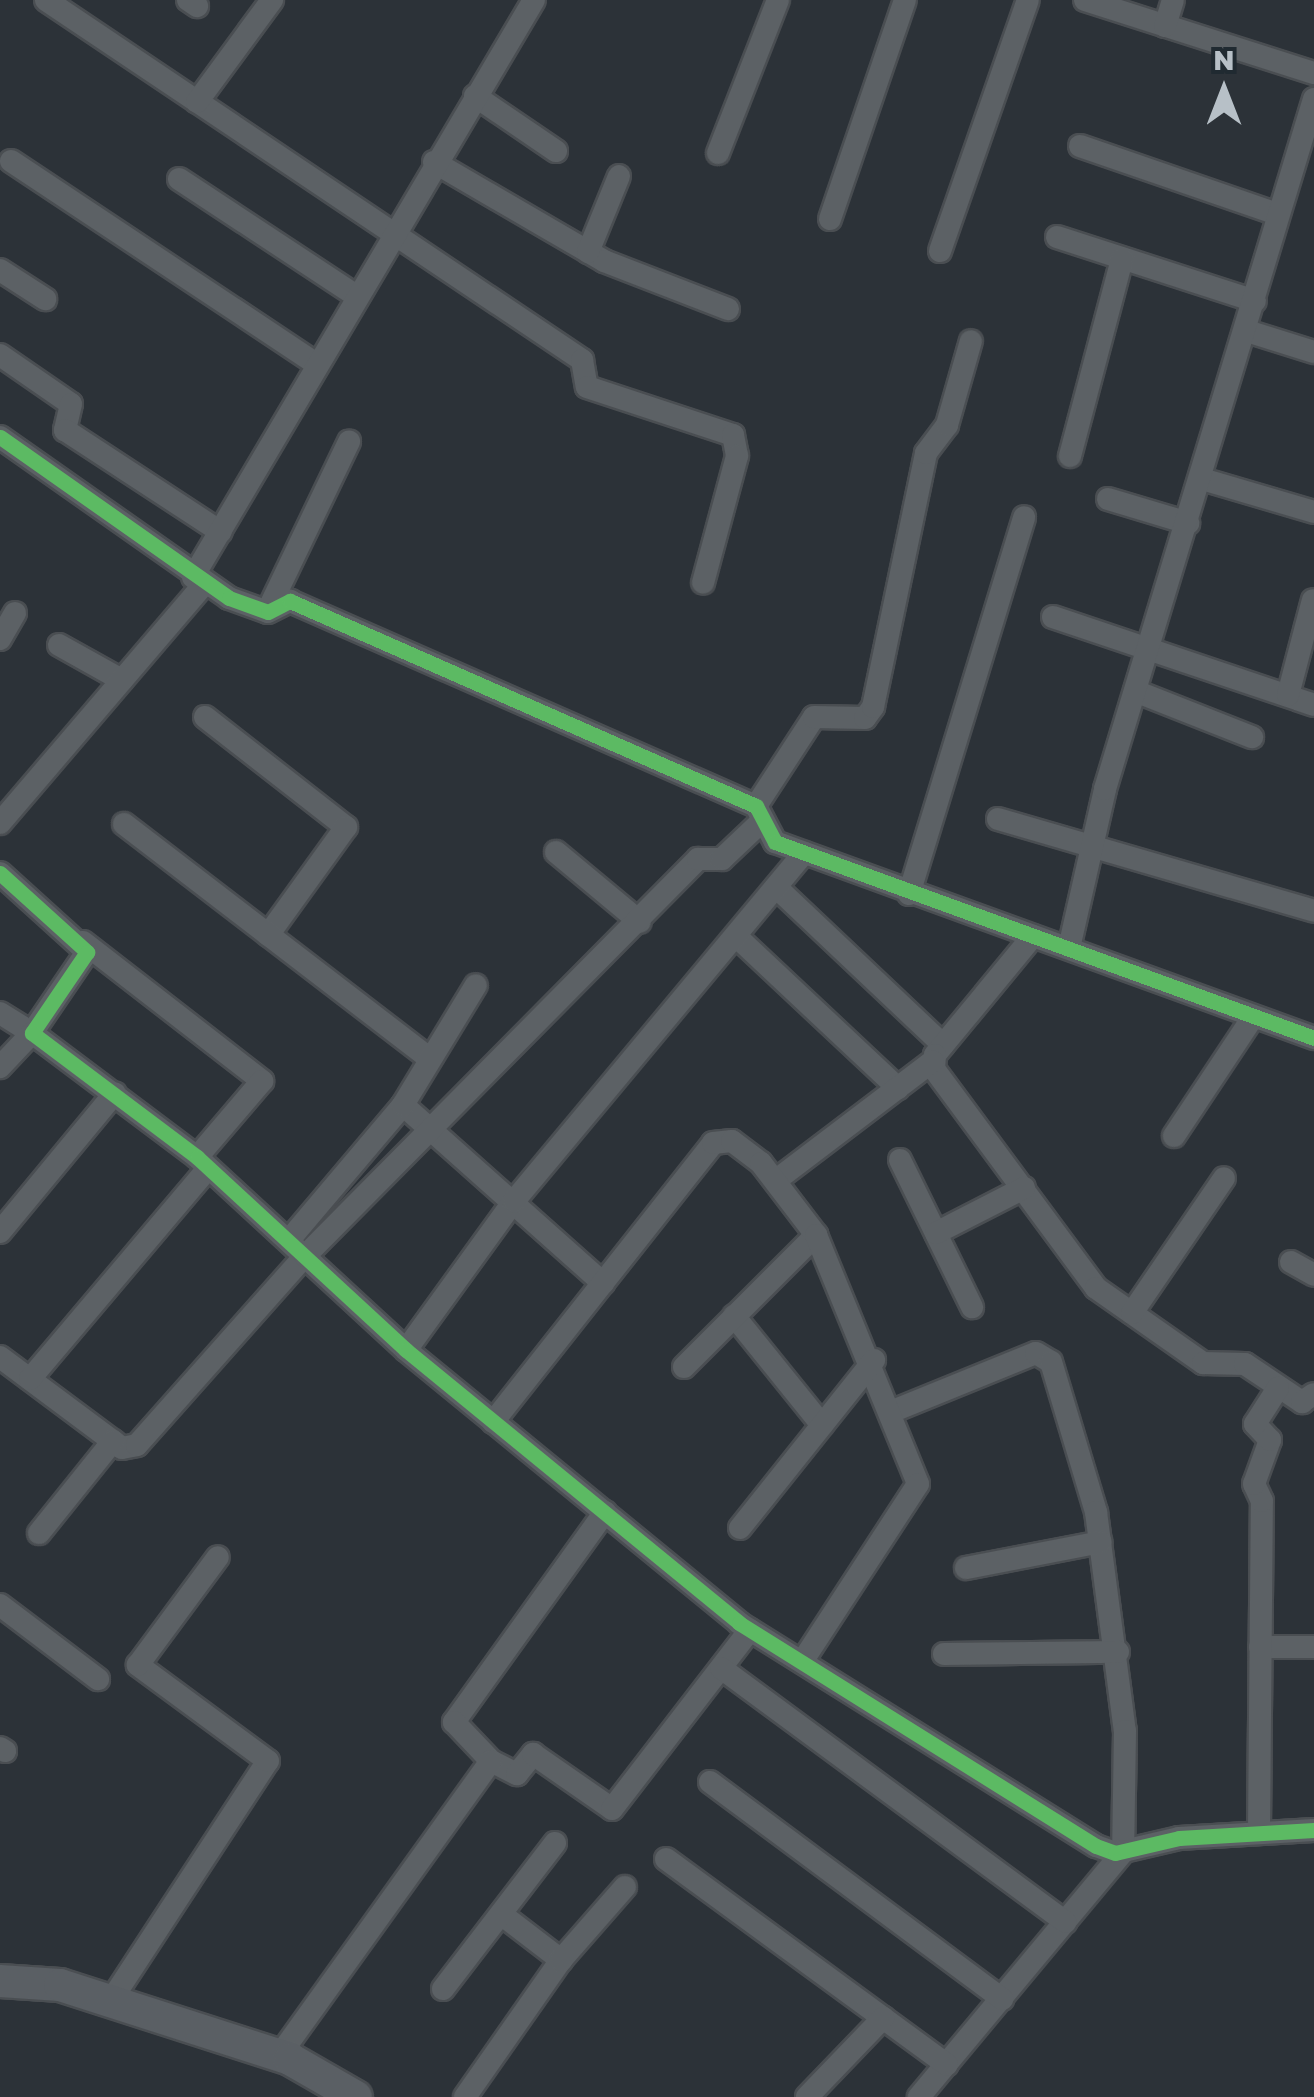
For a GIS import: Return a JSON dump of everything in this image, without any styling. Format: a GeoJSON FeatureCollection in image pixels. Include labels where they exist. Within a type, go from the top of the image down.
{"type":"FeatureCollection","features":[{"type":"Feature","properties":{"kind":"main road"},"geometry":{"type":"LineString","coordinates":[[0,1981],[110,2002],[279,2056],[356,2097]]}},
{"type":"Feature","properties":{"kind":"street"},"geometry":{"type":"LineString","coordinates":[[46,0],[582,360],[587,387],[733,435],[737,456],[703,583]]}},
{"type":"Feature","properties":{"kind":"street"},"geometry":{"type":"LineString","coordinates":[[197,102],[272,0]]}},
{"type":"Feature","properties":{"kind":"street"},"geometry":{"type":"LineString","coordinates":[[0,823],[122,680],[198,581],[221,532],[390,232],[534,0]]}},
{"type":"Feature","properties":{"kind":"street"},"geometry":{"type":"LineString","coordinates":[[718,152],[778,0]]}},
{"type":"Feature","properties":{"kind":"street"},"geometry":{"type":"LineString","coordinates":[[830,219],[905,0]]}},
{"type":"Feature","properties":{"kind":"street"},"geometry":{"type":"LineString","coordinates":[[940,250],[1028,0]]}},
{"type":"Feature","properties":{"kind":"street"},"geometry":{"type":"LineString","coordinates":[[1085,0],[1314,74]]}},
{"type":"Feature","properties":{"kind":"street"},"geometry":{"type":"LineString","coordinates":[[1164,26],[1173,0]]}},
{"type":"Feature","properties":{"kind":"street"},"geometry":{"type":"LineString","coordinates":[[475,96],[556,152]]}},
{"type":"Feature","properties":{"kind":"street"},"geometry":{"type":"LineString","coordinates":[[1069,948],[1135,691],[1247,331],[1278,214],[1305,159],[1314,99]]}},
{"type":"Feature","properties":{"kind":"street"},"geometry":{"type":"LineString","coordinates":[[1080,146],[1278,214]]}},
{"type":"Feature","properties":{"kind":"street"},"geometry":{"type":"LineString","coordinates":[[11,162],[316,364]]}},
{"type":"Feature","properties":{"kind":"street"},"geometry":{"type":"LineString","coordinates":[[434,162],[588,252],[728,309]]}},
{"type":"Feature","properties":{"kind":"street"},"geometry":{"type":"LineString","coordinates":[[588,252],[619,176]]}},
{"type":"Feature","properties":{"kind":"street"},"geometry":{"type":"LineString","coordinates":[[179,178],[355,295]]}},
{"type":"Feature","properties":{"kind":"street"},"geometry":{"type":"LineString","coordinates":[[1057,237],[1255,302]]}},
{"type":"Feature","properties":{"kind":"street"},"geometry":{"type":"LineString","coordinates":[[1070,456],[1122,258]]}},
{"type":"Feature","properties":{"kind":"street"},"geometry":{"type":"LineString","coordinates":[[0,270],[44,299]]}},
{"type":"Feature","properties":{"kind":"street"},"geometry":{"type":"LineString","coordinates":[[1247,331],[1314,352]]}},
{"type":"Feature","properties":{"kind":"street"},"geometry":{"type":"LineString","coordinates":[[297,1248],[434,1129],[698,859],[722,859],[759,814],[814,717],[866,718],[873,706],[926,452],[947,425],[971,341]]}},
{"type":"Feature","properties":{"kind":"street"},"geometry":{"type":"LineString","coordinates":[[0,356],[71,404],[65,430],[221,532]]}},
{"type":"Feature","properties":{"kind":"street"},"geometry":{"type":"LineString","coordinates":[[0,437],[198,581],[268,612]]}},
{"type":"Feature","properties":{"kind":"street"},"geometry":{"type":"LineString","coordinates":[[268,612],[349,442]]}},
{"type":"Feature","properties":{"kind":"street"},"geometry":{"type":"LineString","coordinates":[[1202,479],[1314,512]]}},
{"type":"Feature","properties":{"kind":"street"},"geometry":{"type":"LineString","coordinates":[[1108,499],[1188,523]]}},
{"type":"Feature","properties":{"kind":"street"},"geometry":{"type":"LineString","coordinates":[[909,894],[1024,517]]}},
{"type":"Feature","properties":{"kind":"street"},"geometry":{"type":"LineString","coordinates":[[1288,696],[1313,600]]}},
{"type":"Feature","properties":{"kind":"street"},"geometry":{"type":"LineString","coordinates":[[268,612],[290,601],[759,814],[774,842],[1314,1038]]}},
{"type":"Feature","properties":{"kind":"street"},"geometry":{"type":"LineString","coordinates":[[0,639],[15,613]]}},
{"type":"Feature","properties":{"kind":"street"},"geometry":{"type":"LineString","coordinates":[[1054,617],[1314,704]]}},
{"type":"Feature","properties":{"kind":"street"},"geometry":{"type":"LineString","coordinates":[[59,644],[122,680]]}},
{"type":"Feature","properties":{"kind":"street"},"geometry":{"type":"LineString","coordinates":[[1135,691],[1252,737]]}},
{"type":"Feature","properties":{"kind":"street"},"geometry":{"type":"LineString","coordinates":[[204,717],[346,828],[268,934]]}},
{"type":"Feature","properties":{"kind":"street"},"geometry":{"type":"LineString","coordinates":[[998,820],[1314,912]]}},
{"type":"Feature","properties":{"kind":"street"},"geometry":{"type":"LineString","coordinates":[[124,824],[428,1058]]}},
{"type":"Feature","properties":{"kind":"street"},"geometry":{"type":"LineString","coordinates":[[556,852],[640,922]]}},
{"type":"Feature","properties":{"kind":"street"},"geometry":{"type":"LineString","coordinates":[[406,1350],[514,1200],[804,853]]}},
{"type":"Feature","properties":{"kind":"street"},"geometry":{"type":"LineString","coordinates":[[0,873],[262,1081],[30,1379]]}},
{"type":"Feature","properties":{"kind":"street"},"geometry":{"type":"LineString","coordinates":[[776,887],[938,1053],[1024,1188],[1096,1288],[1203,1363],[1245,1364],[1302,1402],[1314,1394]]}},
{"type":"Feature","properties":{"kind":"street"},"geometry":{"type":"LineString","coordinates":[[778,1178],[938,1053],[1032,936]]}},
{"type":"Feature","properties":{"kind":"street"},"geometry":{"type":"LineString","coordinates":[[737,937],[898,1088]]}},
{"type":"Feature","properties":{"kind":"street"},"geometry":{"type":"LineString","coordinates":[[0,1066],[32,1033],[85,962],[83,942]]}},
{"type":"Feature","properties":{"kind":"street"},"geometry":{"type":"LineString","coordinates":[[0,1357],[112,1441],[137,1444],[297,1248],[403,1105],[428,1058],[476,985]]}},
{"type":"Feature","properties":{"kind":"street"},"geometry":{"type":"LineString","coordinates":[[0,1012],[115,1093],[297,1248],[406,1350],[750,1630],[1096,1846],[1123,1852],[1258,1832],[1314,1830]]}},
{"type":"Feature","properties":{"kind":"street"},"geometry":{"type":"LineString","coordinates":[[1174,1136],[1253,1017]]}},
{"type":"Feature","properties":{"kind":"street"},"geometry":{"type":"LineString","coordinates":[[0,1232],[115,1093]]}},
{"type":"Feature","properties":{"kind":"street"},"geometry":{"type":"LineString","coordinates":[[403,1105],[603,1283]]}},
{"type":"Feature","properties":{"kind":"street"},"geometry":{"type":"LineString","coordinates":[[493,1422],[713,1143],[732,1141],[778,1178],[816,1234],[874,1360],[917,1472],[916,1496],[802,1662]]}},
{"type":"Feature","properties":{"kind":"street"},"geometry":{"type":"LineString","coordinates":[[900,1160],[972,1307]]}},
{"type":"Feature","properties":{"kind":"street"},"geometry":{"type":"LineString","coordinates":[[1132,1314],[1224,1178]]}},
{"type":"Feature","properties":{"kind":"street"},"geometry":{"type":"LineString","coordinates":[[936,1234],[1024,1188]]}},
{"type":"Feature","properties":{"kind":"street"},"geometry":{"type":"LineString","coordinates":[[684,1366],[816,1234]]}},
{"type":"Feature","properties":{"kind":"street"},"geometry":{"type":"LineString","coordinates":[[1290,1262],[1314,1275]]}},
{"type":"Feature","properties":{"kind":"street"},"geometry":{"type":"LineString","coordinates":[[734,1316],[822,1426]]}},
{"type":"Feature","properties":{"kind":"street"},"geometry":{"type":"LineString","coordinates":[[893,1411],[1046,1355],[1101,1542],[1118,1652],[1123,1852],[919,2097]]}},
{"type":"Feature","properties":{"kind":"street"},"geometry":{"type":"LineString","coordinates":[[740,1528],[874,1360]]}},
{"type":"Feature","properties":{"kind":"street"},"geometry":{"type":"LineString","coordinates":[[1258,1832],[1262,1501],[1254,1484],[1270,1440],[1254,1424],[1278,1388]]}},
{"type":"Feature","properties":{"kind":"street"},"geometry":{"type":"LineString","coordinates":[[40,1532],[112,1441]]}},
{"type":"Feature","properties":{"kind":"street"},"geometry":{"type":"LineString","coordinates":[[605,1512],[454,1722],[491,1761],[517,1774],[533,1754],[612,1809],[750,1630]]}},
{"type":"Feature","properties":{"kind":"street"},"geometry":{"type":"LineString","coordinates":[[966,1568],[1101,1542]]}},
{"type":"Feature","properties":{"kind":"street"},"geometry":{"type":"LineString","coordinates":[[110,2002],[268,1761],[138,1664],[218,1558]]}},
{"type":"Feature","properties":{"kind":"street"},"geometry":{"type":"LineString","coordinates":[[0,1604],[98,1679]]}},
{"type":"Feature","properties":{"kind":"street"},"geometry":{"type":"LineString","coordinates":[[1260,1646],[1314,1646]]}},
{"type":"Feature","properties":{"kind":"street"},"geometry":{"type":"LineString","coordinates":[[944,1654],[1118,1652]]}},
{"type":"Feature","properties":{"kind":"street"},"geometry":{"type":"LineString","coordinates":[[721,1668],[1066,1922]]}},
{"type":"Feature","properties":{"kind":"street"},"geometry":{"type":"LineString","coordinates":[[279,2056],[491,1761]]}},
{"type":"Feature","properties":{"kind":"street"},"geometry":{"type":"LineString","coordinates":[[710,1782],[1002,1999]]}},
{"type":"Feature","properties":{"kind":"street"},"geometry":{"type":"LineString","coordinates":[[443,1989],[555,1843]]}},
{"type":"Feature","properties":{"kind":"street"},"geometry":{"type":"LineString","coordinates":[[666,1859],[947,2065]]}},
{"type":"Feature","properties":{"kind":"street"},"geometry":{"type":"LineString","coordinates":[[466,2097],[561,1960],[625,1887]]}},
{"type":"Feature","properties":{"kind":"street"},"geometry":{"type":"LineString","coordinates":[[501,1914],[561,1960]]}},
{"type":"Feature","properties":{"kind":"street"},"geometry":{"type":"LineString","coordinates":[[806,2097],[883,2018]]}},
{"type":"Feature","properties":{"kind":"cycle path"},"geometry":{"type":"LineString","coordinates":[[0,437],[229,598],[268,612],[290,601],[756,806],[775,842],[1314,1038]]}},
{"type":"Feature","properties":{"kind":"cycle path"},"geometry":{"type":"LineString","coordinates":[[0,873],[87,952],[32,1033],[197,1157],[406,1350],[739,1623],[1096,1846],[1115,1853],[1179,1838],[1314,1830]]}}]}
